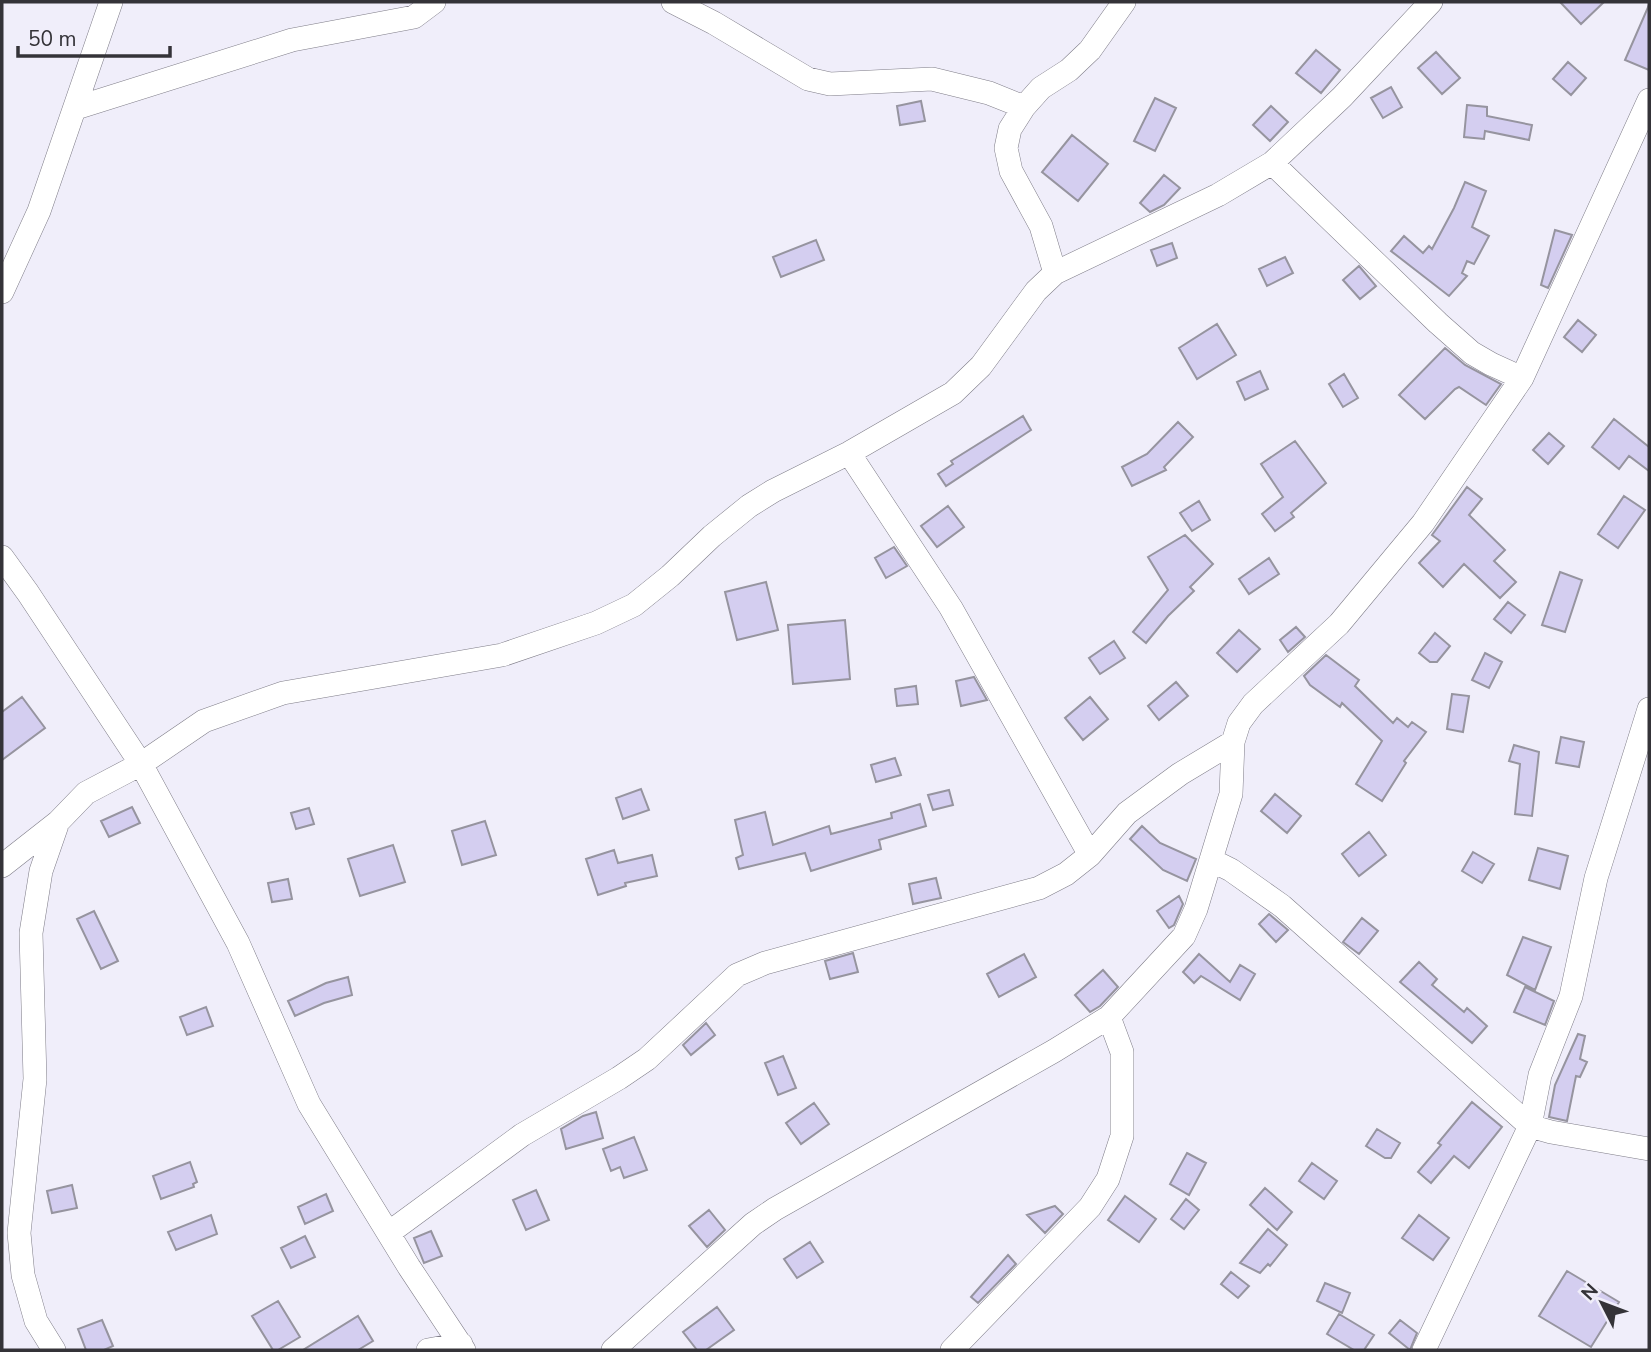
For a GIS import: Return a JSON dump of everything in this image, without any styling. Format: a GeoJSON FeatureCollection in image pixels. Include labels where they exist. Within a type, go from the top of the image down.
{"type":"FeatureCollection","features":[{"type":"Feature","properties":{"kind":"street"},"geometry":{"type":"LineString","coordinates":[[2,292],[39,211],[111,2]]}},
{"type":"Feature","properties":{"kind":"street"},"geometry":{"type":"LineString","coordinates":[[76,108],[292,40],[414,17],[434,2]]}},
{"type":"Feature","properties":{"kind":"street"},"geometry":{"type":"LineString","coordinates":[[673,2],[808,79],[830,84],[932,79],[989,93],[1024,107]]}},
{"type":"Feature","properties":{"kind":"street"},"geometry":{"type":"LineString","coordinates":[[1055,273],[1041,226],[1011,171],[1006,148],[1010,129],[1024,107],[1041,88],[1069,70],[1090,50],[1124,2]]}},
{"type":"Feature","properties":{"kind":"street"},"geometry":{"type":"LineString","coordinates":[[2,866],[58,822],[86,793],[141,764],[204,721],[283,693],[502,655],[596,623],[634,605],[748,506],[849,453],[953,393],[981,366],[1036,291],[1055,273],[1218,195],[1272,163],[1342,97],[1430,2]]}},
{"type":"Feature","properties":{"kind":"street"},"geometry":{"type":"LineString","coordinates":[[613,1350],[753,1224],[775,1209],[1109,1017],[1184,936],[1196,909],[1231,794],[1233,742],[1239,723],[1253,704],[1339,624],[1423,523],[1522,378],[1649,100]]}},
{"type":"Feature","properties":{"kind":"street"},"geometry":{"type":"LineString","coordinates":[[1272,163],[1472,353],[1522,378]]}},
{"type":"Feature","properties":{"kind":"street"},"geometry":{"type":"LineString","coordinates":[[849,453],[951,608],[1090,855]]}},
{"type":"Feature","properties":{"kind":"street"},"geometry":{"type":"LineString","coordinates":[[2,558],[141,764],[239,943],[309,1104],[390,1232],[409,1267],[462,1347],[428,1350]]}},
{"type":"Feature","properties":{"kind":"street"},"geometry":{"type":"LineString","coordinates":[[1424,1350],[1530,1126],[1541,1074],[1571,996],[1596,878],[1649,709]]}},
{"type":"Feature","properties":{"kind":"street"},"geometry":{"type":"LineString","coordinates":[[390,1232],[522,1135],[647,1059],[737,975],[765,963],[1039,888],[1066,874],[1090,855],[1128,814],[1180,774],[1233,742]]}},
{"type":"Feature","properties":{"kind":"street"},"geometry":{"type":"LineString","coordinates":[[54,1350],[36,1321],[23,1275],[19,1233],[35,1079],[31,933],[41,871],[58,822]]}},
{"type":"Feature","properties":{"kind":"street"},"geometry":{"type":"LineString","coordinates":[[1211,860],[1231,870],[1282,906],[1530,1126],[1649,1149]]}},
{"type":"Feature","properties":{"kind":"street"},"geometry":{"type":"LineString","coordinates":[[952,1350],[1090,1208],[1108,1179],[1122,1136],[1122,1052],[1109,1017]]}},
{"type":"Feature","properties":{"kind":"building"},"geometry":{"type":"Polygon","coordinates":[[[1560,2],[1604,2],[1581,24],[1560,2]]]}},
{"type":"Feature","properties":{"kind":"building"},"geometry":{"type":"Polygon","coordinates":[[[1649,5],[1649,70],[1625,60],[1649,5]]]}},
{"type":"Feature","properties":{"kind":"building"},"geometry":{"type":"Polygon","coordinates":[[[1316,50],[1340,70],[1321,93],[1296,73],[1316,50]]]}},
{"type":"Feature","properties":{"kind":"building"},"geometry":{"type":"Polygon","coordinates":[[[1436,52],[1460,78],[1442,94],[1418,68],[1436,52]]]}},
{"type":"Feature","properties":{"kind":"building"},"geometry":{"type":"Polygon","coordinates":[[[1568,62],[1586,78],[1571,95],[1553,79],[1568,62]]]}},
{"type":"Feature","properties":{"kind":"building"},"geometry":{"type":"Polygon","coordinates":[[[1391,87],[1402,107],[1383,118],[1371,98],[1391,87]]]}},
{"type":"Feature","properties":{"kind":"building"},"geometry":{"type":"Polygon","coordinates":[[[1155,98],[1176,108],[1155,151],[1134,141],[1155,98]]]}},
{"type":"Feature","properties":{"kind":"building"},"geometry":{"type":"Polygon","coordinates":[[[921,101],[925,121],[900,125],[897,106],[921,101]]]}},
{"type":"Feature","properties":{"kind":"building"},"geometry":{"type":"Polygon","coordinates":[[[1467,105],[1487,107],[1487,116],[1532,125],[1529,140],[1485,131],[1484,139],[1464,137],[1467,105]]]}},
{"type":"Feature","properties":{"kind":"building"},"geometry":{"type":"Polygon","coordinates":[[[1271,106],[1288,122],[1270,141],[1253,125],[1271,106]]]}},
{"type":"Feature","properties":{"kind":"building"},"geometry":{"type":"Polygon","coordinates":[[[1072,135],[1108,164],[1078,201],[1042,172],[1072,135]]]}},
{"type":"Feature","properties":{"kind":"building"},"geometry":{"type":"Polygon","coordinates":[[[1164,175],[1180,188],[1164,205],[1150,212],[1140,203],[1164,175]]]}},
{"type":"Feature","properties":{"kind":"building"},"geometry":{"type":"Polygon","coordinates":[[[1465,182],[1486,191],[1472,227],[1489,236],[1474,264],[1467,261],[1462,273],[1467,276],[1449,296],[1391,251],[1404,236],[1423,253],[1429,246],[1432,249],[1465,182]]]}},
{"type":"Feature","properties":{"kind":"building"},"geometry":{"type":"Polygon","coordinates":[[[1555,230],[1572,235],[1548,288],[1541,285],[1555,230]]]}},
{"type":"Feature","properties":{"kind":"building"},"geometry":{"type":"Polygon","coordinates":[[[816,240],[824,260],[781,277],[773,257],[816,240]]]}},
{"type":"Feature","properties":{"kind":"building"},"geometry":{"type":"Polygon","coordinates":[[[1172,243],[1177,258],[1157,266],[1151,250],[1172,243]]]}},
{"type":"Feature","properties":{"kind":"building"},"geometry":{"type":"Polygon","coordinates":[[[1285,257],[1293,273],[1267,286],[1259,269],[1285,257]]]}},
{"type":"Feature","properties":{"kind":"building"},"geometry":{"type":"Polygon","coordinates":[[[1359,266],[1376,286],[1360,299],[1343,280],[1359,266]]]}},
{"type":"Feature","properties":{"kind":"building"},"geometry":{"type":"Polygon","coordinates":[[[1578,320],[1596,335],[1582,352],[1564,337],[1578,320]]]}},
{"type":"Feature","properties":{"kind":"building"},"geometry":{"type":"Polygon","coordinates":[[[1217,324],[1236,355],[1197,379],[1179,348],[1217,324]]]}},
{"type":"Feature","properties":{"kind":"building"},"geometry":{"type":"Polygon","coordinates":[[[1445,348],[1465,365],[1501,384],[1486,405],[1459,387],[1425,419],[1399,395],[1445,348]]]}},
{"type":"Feature","properties":{"kind":"building"},"geometry":{"type":"Polygon","coordinates":[[[1260,371],[1268,389],[1245,400],[1237,382],[1260,371]]]}},
{"type":"Feature","properties":{"kind":"building"},"geometry":{"type":"Polygon","coordinates":[[[1344,374],[1358,398],[1343,407],[1329,384],[1344,374]]]}},
{"type":"Feature","properties":{"kind":"building"},"geometry":{"type":"Polygon","coordinates":[[[1023,416],[1031,430],[946,486],[938,474],[953,464],[951,461],[1023,416]]]}},
{"type":"Feature","properties":{"kind":"building"},"geometry":{"type":"Polygon","coordinates":[[[1614,419],[1649,447],[1649,471],[1629,456],[1619,469],[1592,447],[1614,419]]]}},
{"type":"Feature","properties":{"kind":"building"},"geometry":{"type":"Polygon","coordinates":[[[1178,422],[1193,437],[1164,467],[1166,470],[1132,486],[1122,467],[1147,454],[1178,422]]]}},
{"type":"Feature","properties":{"kind":"building"},"geometry":{"type":"Polygon","coordinates":[[[1549,433],[1564,446],[1548,464],[1533,450],[1549,433]]]}},
{"type":"Feature","properties":{"kind":"building"},"geometry":{"type":"Polygon","coordinates":[[[1295,441],[1326,483],[1291,513],[1294,517],[1275,531],[1262,514],[1283,497],[1261,464],[1295,441]]]}},
{"type":"Feature","properties":{"kind":"building"},"geometry":{"type":"Polygon","coordinates":[[[1467,487],[1482,499],[1469,515],[1505,550],[1494,561],[1516,582],[1500,598],[1464,564],[1443,587],[1419,563],[1440,541],[1432,535],[1467,487]]]}},
{"type":"Feature","properties":{"kind":"building"},"geometry":{"type":"Polygon","coordinates":[[[1624,496],[1645,510],[1618,548],[1598,534],[1624,496]]]}},
{"type":"Feature","properties":{"kind":"building"},"geometry":{"type":"Polygon","coordinates":[[[1199,501],[1210,520],[1192,531],[1180,513],[1199,501]]]}},
{"type":"Feature","properties":{"kind":"building"},"geometry":{"type":"Polygon","coordinates":[[[948,506],[964,527],[937,547],[921,526],[948,506]]]}},
{"type":"Feature","properties":{"kind":"building"},"geometry":{"type":"Polygon","coordinates":[[[1185,535],[1213,564],[1190,587],[1194,591],[1168,616],[1146,643],[1133,632],[1168,590],[1148,557],[1185,535]]]}},
{"type":"Feature","properties":{"kind":"building"},"geometry":{"type":"Polygon","coordinates":[[[894,547],[907,566],[886,578],[875,558],[894,547]]]}},
{"type":"Feature","properties":{"kind":"building"},"geometry":{"type":"Polygon","coordinates":[[[1269,558],[1279,574],[1249,594],[1239,579],[1269,558]]]}},
{"type":"Feature","properties":{"kind":"building"},"geometry":{"type":"Polygon","coordinates":[[[1560,572],[1582,580],[1565,632],[1542,625],[1560,572]]]}},
{"type":"Feature","properties":{"kind":"building"},"geometry":{"type":"Polygon","coordinates":[[[766,582],[778,630],[737,640],[725,592],[766,582]]]}},
{"type":"Feature","properties":{"kind":"building"},"geometry":{"type":"Polygon","coordinates":[[[1508,602],[1525,615],[1511,633],[1494,619],[1508,602]]]}},
{"type":"Feature","properties":{"kind":"building"},"geometry":{"type":"Polygon","coordinates":[[[845,620],[850,679],[793,684],[788,625],[845,620]]]}},
{"type":"Feature","properties":{"kind":"building"},"geometry":{"type":"Polygon","coordinates":[[[1296,627],[1305,637],[1288,652],[1280,640],[1296,627]]]}},
{"type":"Feature","properties":{"kind":"building"},"geometry":{"type":"Polygon","coordinates":[[[1239,630],[1260,649],[1237,672],[1217,653],[1239,630]]]}},
{"type":"Feature","properties":{"kind":"building"},"geometry":{"type":"Polygon","coordinates":[[[1435,633],[1450,646],[1437,662],[1430,662],[1419,653],[1435,633]]]}},
{"type":"Feature","properties":{"kind":"building"},"geometry":{"type":"Polygon","coordinates":[[[1114,641],[1125,658],[1100,674],[1089,658],[1114,641]]]}},
{"type":"Feature","properties":{"kind":"building"},"geometry":{"type":"Polygon","coordinates":[[[1485,653],[1502,662],[1489,688],[1472,680],[1485,653]]]}},
{"type":"Feature","properties":{"kind":"building"},"geometry":{"type":"Polygon","coordinates":[[[1326,655],[1359,680],[1355,686],[1393,723],[1397,718],[1408,727],[1412,722],[1426,732],[1404,761],[1406,763],[1382,801],[1356,784],[1382,741],[1342,703],[1340,707],[1310,685],[1304,676],[1326,655]]]}},
{"type":"Feature","properties":{"kind":"building"},"geometry":{"type":"Polygon","coordinates":[[[974,677],[987,700],[961,706],[956,681],[974,677]]]}},
{"type":"Feature","properties":{"kind":"building"},"geometry":{"type":"Polygon","coordinates":[[[1176,682],[1188,696],[1159,720],[1148,706],[1176,682]]]}},
{"type":"Feature","properties":{"kind":"building"},"geometry":{"type":"Polygon","coordinates":[[[916,686],[918,704],[897,706],[895,689],[916,686]]]}},
{"type":"Feature","properties":{"kind":"building"},"geometry":{"type":"Polygon","coordinates":[[[1452,694],[1469,696],[1463,732],[1447,729],[1452,694]]]}},
{"type":"Feature","properties":{"kind":"building"},"geometry":{"type":"Polygon","coordinates":[[[22,697],[45,728],[2,760],[2,712],[22,697]]]}},
{"type":"Feature","properties":{"kind":"building"},"geometry":{"type":"Polygon","coordinates":[[[1090,697],[1108,719],[1083,740],[1065,718],[1090,697]]]}},
{"type":"Feature","properties":{"kind":"building"},"geometry":{"type":"Polygon","coordinates":[[[1561,737],[1584,742],[1579,767],[1556,763],[1561,737]]]}},
{"type":"Feature","properties":{"kind":"building"},"geometry":{"type":"Polygon","coordinates":[[[1514,745],[1539,752],[1532,816],[1515,814],[1520,764],[1509,761],[1514,745]]]}},
{"type":"Feature","properties":{"kind":"building"},"geometry":{"type":"Polygon","coordinates":[[[895,758],[901,775],[876,782],[871,765],[895,758]]]}},
{"type":"Feature","properties":{"kind":"building"},"geometry":{"type":"Polygon","coordinates":[[[641,789],[649,810],[623,819],[616,798],[641,789]]]}},
{"type":"Feature","properties":{"kind":"building"},"geometry":{"type":"Polygon","coordinates":[[[949,790],[953,805],[933,810],[928,795],[949,790]]]}},
{"type":"Feature","properties":{"kind":"building"},"geometry":{"type":"Polygon","coordinates":[[[1275,794],[1301,816],[1287,833],[1261,811],[1275,794]]]}},
{"type":"Feature","properties":{"kind":"building"},"geometry":{"type":"Polygon","coordinates":[[[920,804],[926,826],[879,840],[881,849],[811,871],[805,853],[739,869],[736,858],[743,855],[735,820],[765,812],[773,845],[829,826],[831,834],[892,818],[891,813],[920,804]]]}},
{"type":"Feature","properties":{"kind":"building"},"geometry":{"type":"Polygon","coordinates":[[[132,807],[140,823],[109,837],[101,821],[132,807]]]}},
{"type":"Feature","properties":{"kind":"building"},"geometry":{"type":"Polygon","coordinates":[[[309,808],[314,824],[296,829],[291,813],[309,808]]]}},
{"type":"Feature","properties":{"kind":"building"},"geometry":{"type":"Polygon","coordinates":[[[485,821],[496,855],[462,865],[452,831],[485,821]]]}},
{"type":"Feature","properties":{"kind":"building"},"geometry":{"type":"Polygon","coordinates":[[[1142,826],[1160,843],[1196,859],[1187,881],[1163,870],[1130,839],[1142,826]]]}},
{"type":"Feature","properties":{"kind":"building"},"geometry":{"type":"Polygon","coordinates":[[[1369,832],[1386,855],[1359,876],[1342,854],[1369,832]]]}},
{"type":"Feature","properties":{"kind":"building"},"geometry":{"type":"Polygon","coordinates":[[[393,845],[405,882],[360,896],[348,859],[393,845]]]}},
{"type":"Feature","properties":{"kind":"building"},"geometry":{"type":"Polygon","coordinates":[[[1538,848],[1568,856],[1560,889],[1529,880],[1538,848]]]}},
{"type":"Feature","properties":{"kind":"building"},"geometry":{"type":"Polygon","coordinates":[[[614,850],[618,863],[652,855],[657,876],[625,883],[626,886],[598,895],[586,859],[614,850]]]}},
{"type":"Feature","properties":{"kind":"building"},"geometry":{"type":"Polygon","coordinates":[[[1473,852],[1494,864],[1482,883],[1462,871],[1473,852]]]}},
{"type":"Feature","properties":{"kind":"building"},"geometry":{"type":"Polygon","coordinates":[[[936,878],[941,898],[913,904],[909,884],[936,878]]]}},
{"type":"Feature","properties":{"kind":"building"},"geometry":{"type":"Polygon","coordinates":[[[288,879],[292,899],[272,902],[268,883],[288,879]]]}},
{"type":"Feature","properties":{"kind":"building"},"geometry":{"type":"Polygon","coordinates":[[[1179,896],[1183,904],[1174,925],[1169,928],[1157,911],[1179,896]]]}},
{"type":"Feature","properties":{"kind":"building"},"geometry":{"type":"Polygon","coordinates":[[[94,911],[118,961],[101,969],[77,919],[94,911]]]}},
{"type":"Feature","properties":{"kind":"building"},"geometry":{"type":"Polygon","coordinates":[[[1269,914],[1288,930],[1276,942],[1259,924],[1269,914]]]}},
{"type":"Feature","properties":{"kind":"building"},"geometry":{"type":"Polygon","coordinates":[[[1362,918],[1378,931],[1359,954],[1343,942],[1362,918]]]}},
{"type":"Feature","properties":{"kind":"building"},"geometry":{"type":"Polygon","coordinates":[[[1523,937],[1551,947],[1535,990],[1507,975],[1523,937]]]}},
{"type":"Feature","properties":{"kind":"building"},"geometry":{"type":"Polygon","coordinates":[[[853,953],[858,972],[830,979],[825,961],[853,953]]]}},
{"type":"Feature","properties":{"kind":"building"},"geometry":{"type":"Polygon","coordinates":[[[1024,954],[1036,977],[999,997],[987,974],[1024,954]]]}},
{"type":"Feature","properties":{"kind":"building"},"geometry":{"type":"Polygon","coordinates":[[[1199,954],[1230,982],[1240,965],[1255,974],[1240,1000],[1201,976],[1194,983],[1183,972],[1199,954]]]}},
{"type":"Feature","properties":{"kind":"building"},"geometry":{"type":"Polygon","coordinates":[[[1419,962],[1437,979],[1432,985],[1464,1012],[1467,1008],[1487,1026],[1472,1043],[1400,982],[1419,962]]]}},
{"type":"Feature","properties":{"kind":"building"},"geometry":{"type":"Polygon","coordinates":[[[1103,970],[1118,987],[1100,1006],[1090,1012],[1075,995],[1103,970]]]}},
{"type":"Feature","properties":{"kind":"building"},"geometry":{"type":"Polygon","coordinates":[[[348,977],[352,995],[324,1003],[295,1016],[288,1001],[326,983],[348,977]]]}},
{"type":"Feature","properties":{"kind":"building"},"geometry":{"type":"Polygon","coordinates":[[[1525,987],[1554,1001],[1545,1025],[1514,1012],[1525,987]]]}},
{"type":"Feature","properties":{"kind":"building"},"geometry":{"type":"Polygon","coordinates":[[[206,1007],[213,1026],[187,1035],[180,1017],[206,1007]]]}},
{"type":"Feature","properties":{"kind":"building"},"geometry":{"type":"Polygon","coordinates":[[[706,1023],[715,1035],[691,1055],[683,1045],[706,1023]]]}},
{"type":"Feature","properties":{"kind":"building"},"geometry":{"type":"Polygon","coordinates":[[[1578,1034],[1585,1036],[1580,1059],[1587,1062],[1580,1077],[1576,1076],[1567,1121],[1549,1117],[1555,1085],[1578,1034]]]}},
{"type":"Feature","properties":{"kind":"building"},"geometry":{"type":"Polygon","coordinates":[[[783,1056],[796,1088],[778,1095],[765,1063],[783,1056]]]}},
{"type":"Feature","properties":{"kind":"building"},"geometry":{"type":"Polygon","coordinates":[[[1472,1102],[1502,1127],[1469,1168],[1454,1156],[1431,1183],[1418,1172],[1472,1102]]]}},
{"type":"Feature","properties":{"kind":"building"},"geometry":{"type":"Polygon","coordinates":[[[814,1103],[829,1124],[801,1144],[786,1123],[814,1103]]]}},
{"type":"Feature","properties":{"kind":"building"},"geometry":{"type":"Polygon","coordinates":[[[596,1112],[603,1138],[566,1149],[561,1129],[596,1112]]]}},
{"type":"Feature","properties":{"kind":"building"},"geometry":{"type":"Polygon","coordinates":[[[1377,1129],[1400,1143],[1391,1158],[1385,1158],[1366,1146],[1377,1129]]]}},
{"type":"Feature","properties":{"kind":"building"},"geometry":{"type":"Polygon","coordinates":[[[634,1137],[647,1170],[624,1178],[620,1167],[611,1171],[603,1149],[634,1137]]]}},
{"type":"Feature","properties":{"kind":"building"},"geometry":{"type":"Polygon","coordinates":[[[1187,1153],[1206,1163],[1189,1195],[1170,1184],[1187,1153]]]}},
{"type":"Feature","properties":{"kind":"building"},"geometry":{"type":"Polygon","coordinates":[[[190,1162],[197,1182],[193,1184],[194,1187],[161,1199],[153,1176],[190,1162]]]}},
{"type":"Feature","properties":{"kind":"building"},"geometry":{"type":"Polygon","coordinates":[[[1312,1163],[1337,1181],[1324,1199],[1299,1181],[1312,1163]]]}},
{"type":"Feature","properties":{"kind":"building"},"geometry":{"type":"Polygon","coordinates":[[[72,1185],[77,1208],[52,1213],[47,1191],[72,1185]]]}},
{"type":"Feature","properties":{"kind":"building"},"geometry":{"type":"Polygon","coordinates":[[[1265,1188],[1292,1212],[1277,1230],[1250,1205],[1265,1188]]]}},
{"type":"Feature","properties":{"kind":"building"},"geometry":{"type":"Polygon","coordinates":[[[536,1190],[549,1220],[526,1230],[513,1200],[536,1190]]]}},
{"type":"Feature","properties":{"kind":"building"},"geometry":{"type":"Polygon","coordinates":[[[326,1194],[333,1211],[305,1224],[298,1207],[326,1194]]]}},
{"type":"Feature","properties":{"kind":"building"},"geometry":{"type":"Polygon","coordinates":[[[1125,1196],[1156,1219],[1139,1242],[1108,1220],[1125,1196]]]}},
{"type":"Feature","properties":{"kind":"building"},"geometry":{"type":"Polygon","coordinates":[[[1186,1199],[1199,1210],[1184,1229],[1171,1219],[1186,1199]]]}},
{"type":"Feature","properties":{"kind":"building"},"geometry":{"type":"Polygon","coordinates":[[[1055,1206],[1063,1214],[1045,1233],[1027,1215],[1055,1206]]]}},
{"type":"Feature","properties":{"kind":"building"},"geometry":{"type":"Polygon","coordinates":[[[709,1210],[725,1230],[707,1247],[689,1226],[709,1210]]]}},
{"type":"Feature","properties":{"kind":"building"},"geometry":{"type":"Polygon","coordinates":[[[211,1215],[217,1234],[176,1250],[168,1232],[211,1215]]]}},
{"type":"Feature","properties":{"kind":"building"},"geometry":{"type":"Polygon","coordinates":[[[1419,1215],[1449,1238],[1433,1260],[1402,1238],[1419,1215]]]}},
{"type":"Feature","properties":{"kind":"building"},"geometry":{"type":"Polygon","coordinates":[[[1268,1229],[1287,1245],[1270,1266],[1268,1264],[1260,1273],[1240,1263],[1268,1229]]]}},
{"type":"Feature","properties":{"kind":"building"},"geometry":{"type":"Polygon","coordinates":[[[431,1231],[442,1256],[424,1263],[414,1238],[431,1231]]]}},
{"type":"Feature","properties":{"kind":"building"},"geometry":{"type":"Polygon","coordinates":[[[305,1236],[315,1257],[291,1268],[281,1248],[305,1236]]]}},
{"type":"Feature","properties":{"kind":"building"},"geometry":{"type":"Polygon","coordinates":[[[810,1242],[823,1262],[797,1278],[784,1259],[810,1242]]]}},
{"type":"Feature","properties":{"kind":"building"},"geometry":{"type":"Polygon","coordinates":[[[1008,1255],[1016,1264],[978,1303],[971,1297],[1008,1255]]]}},
{"type":"Feature","properties":{"kind":"building"},"geometry":{"type":"Polygon","coordinates":[[[1567,1271],[1619,1302],[1591,1347],[1539,1316],[1567,1271]]]}},
{"type":"Feature","properties":{"kind":"building"},"geometry":{"type":"Polygon","coordinates":[[[1231,1272],[1249,1286],[1238,1298],[1221,1284],[1231,1272]]]}},
{"type":"Feature","properties":{"kind":"building"},"geometry":{"type":"Polygon","coordinates":[[[1325,1283],[1350,1293],[1342,1313],[1317,1301],[1325,1283]]]}},
{"type":"Feature","properties":{"kind":"building"},"geometry":{"type":"Polygon","coordinates":[[[278,1301],[300,1337],[278,1350],[273,1350],[252,1316],[278,1301]]]}},
{"type":"Feature","properties":{"kind":"building"},"geometry":{"type":"Polygon","coordinates":[[[717,1307],[734,1330],[706,1350],[697,1350],[683,1332],[717,1307]]]}},
{"type":"Feature","properties":{"kind":"building"},"geometry":{"type":"Polygon","coordinates":[[[1339,1314],[1374,1335],[1364,1350],[1354,1350],[1327,1334],[1339,1314]]]}},
{"type":"Feature","properties":{"kind":"building"},"geometry":{"type":"Polygon","coordinates":[[[358,1316],[373,1341],[358,1350],[303,1350],[358,1316]]]}},
{"type":"Feature","properties":{"kind":"building"},"geometry":{"type":"Polygon","coordinates":[[[102,1320],[113,1346],[104,1350],[86,1350],[78,1329],[102,1320]]]}},
{"type":"Feature","properties":{"kind":"building"},"geometry":{"type":"Polygon","coordinates":[[[1400,1320],[1417,1333],[1410,1350],[1389,1333],[1400,1320]]]}}]}
